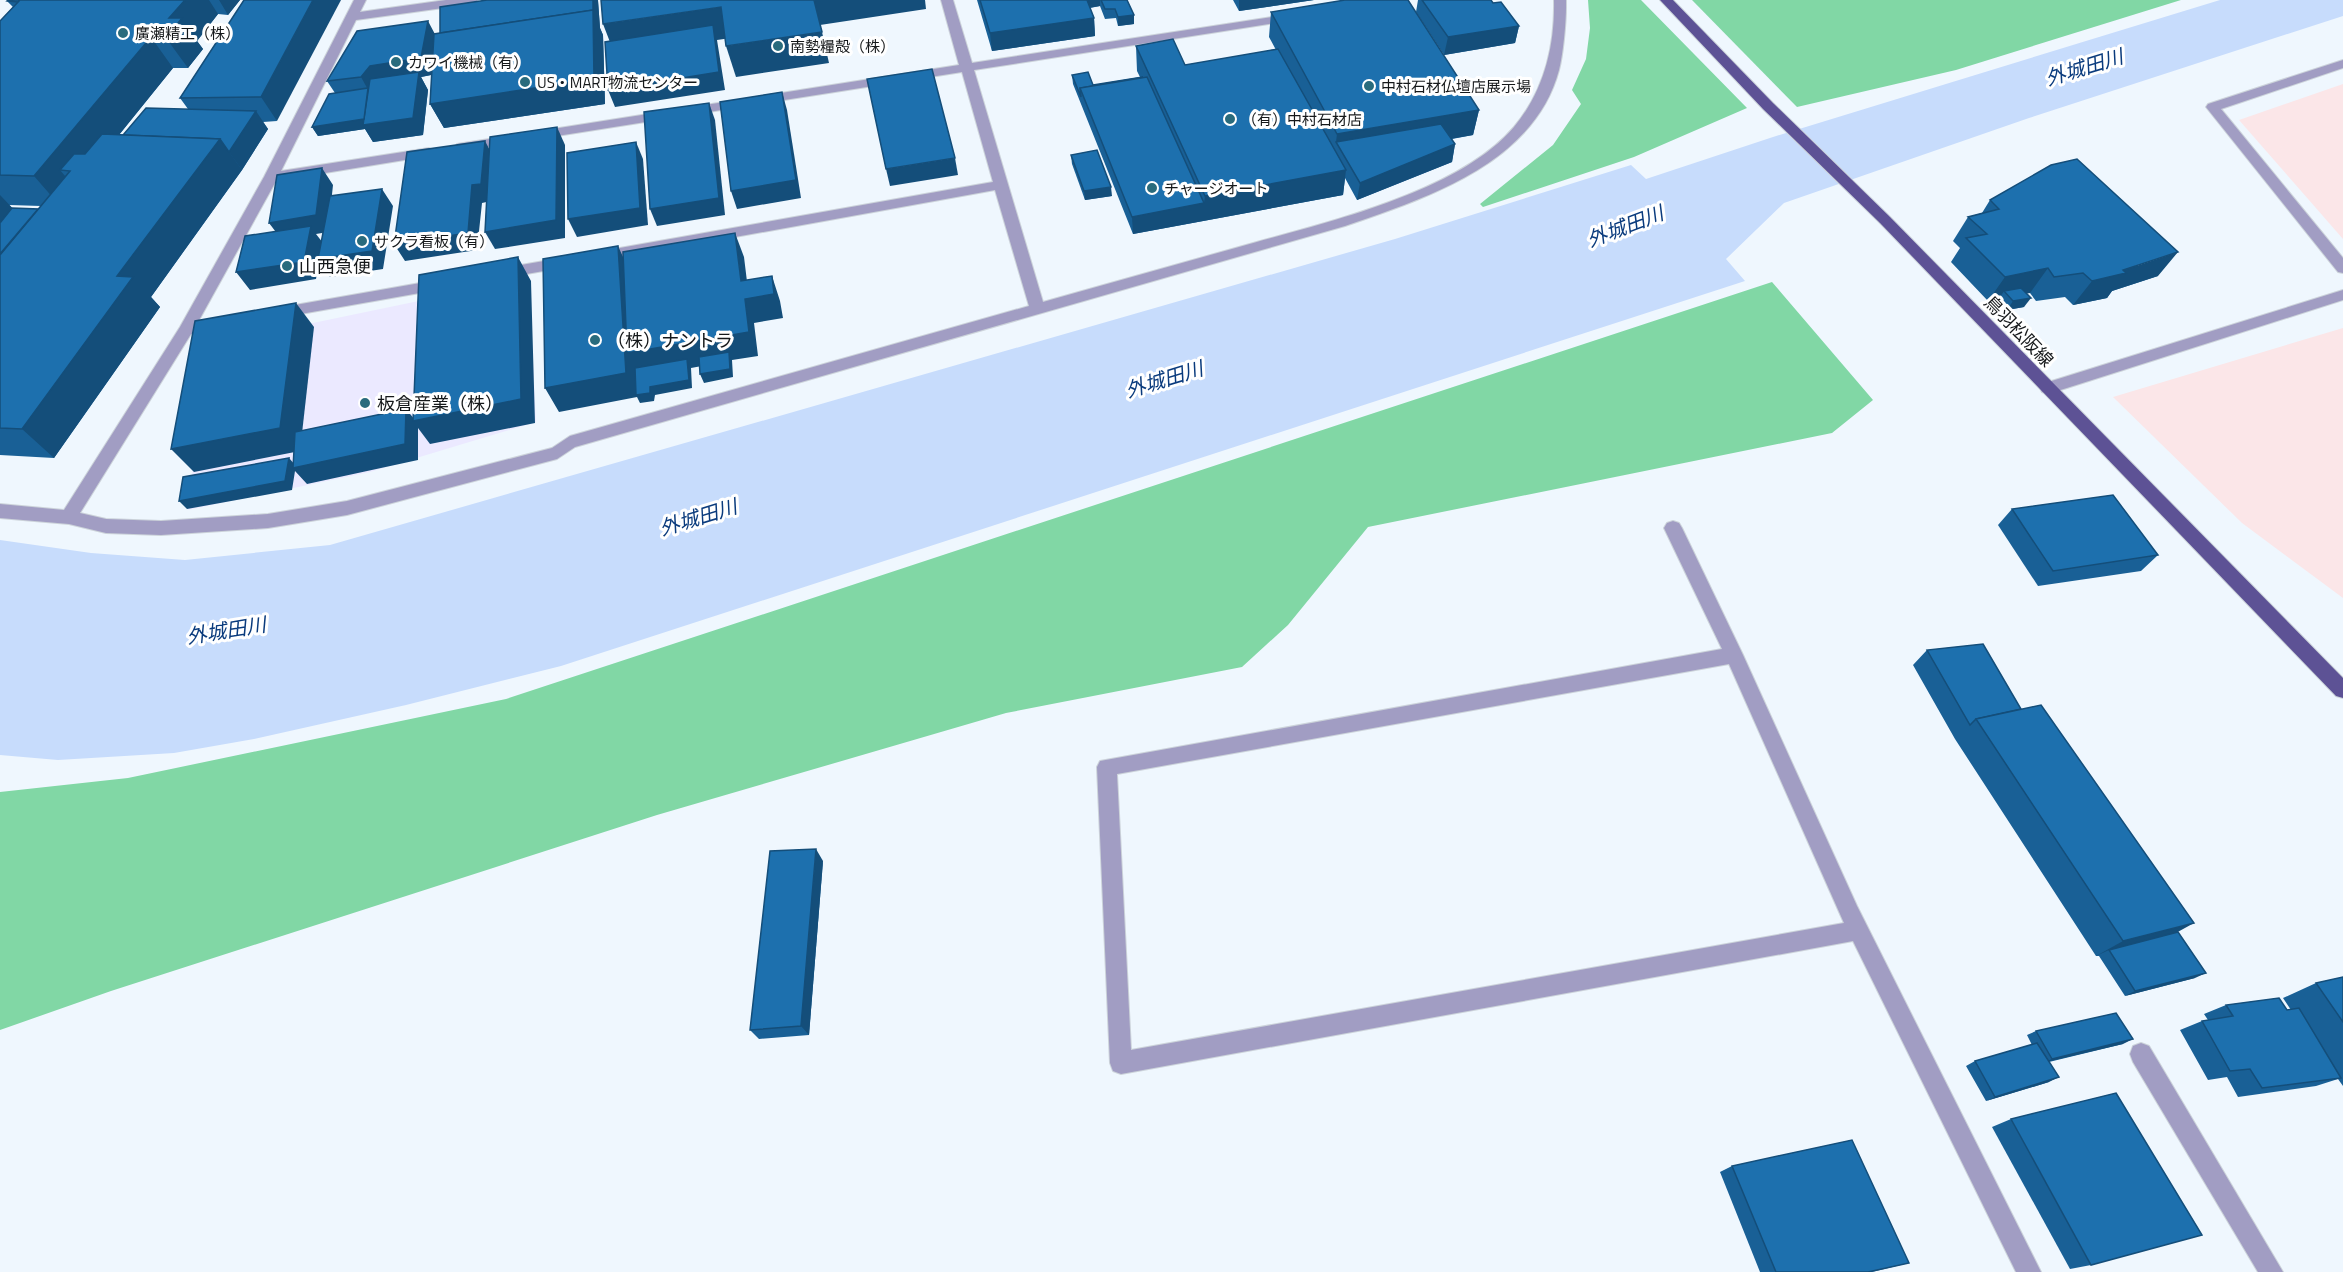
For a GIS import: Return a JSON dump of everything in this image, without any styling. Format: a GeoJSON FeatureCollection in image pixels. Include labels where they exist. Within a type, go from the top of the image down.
{"type":"FeatureCollection","features":[{"type":"Feature","properties":{"kind":"main road","name":"鳥羽松阪線"},"geometry":{"type":"LineString","coordinates":[[1666,0],[1885,220],[2343,690]]}},
{"type":"Feature","properties":{"kind":"street"},"geometry":{"type":"LineString","coordinates":[[69,517],[186,330],[271,177],[360,0]]}},
{"type":"Feature","properties":{"kind":"street"},"geometry":{"type":"LineString","coordinates":[[352,17],[472,0]]}},
{"type":"Feature","properties":{"kind":"street"},"geometry":{"type":"LineString","coordinates":[[947,0],[1037,309]]}},
{"type":"Feature","properties":{"kind":"street"},"geometry":{"type":"LineString","coordinates":[[0,511],[69,517],[106,526],[161,528],[268,521],[347,508],[557,453],[570,442],[1340,223],[1433,188],[1461,174],[1498,150],[1527,121],[1553,70],[1561,20],[1560,0]]}},
{"type":"Feature","properties":{"kind":"street"},"geometry":{"type":"LineString","coordinates":[[271,177],[1313,13]]}},
{"type":"Feature","properties":{"kind":"street"},"geometry":{"type":"LineString","coordinates":[[2343,64],[2213,106],[2343,268]]}},
{"type":"Feature","properties":{"kind":"street"},"geometry":{"type":"LineString","coordinates":[[493,275],[1000,185]]}},
{"type":"Feature","properties":{"kind":"street"},"geometry":{"type":"LineString","coordinates":[[269,315],[458,282]]}},
{"type":"Feature","properties":{"kind":"street"},"geometry":{"type":"LineString","coordinates":[[2048,388],[2343,295]]}},
{"type":"Feature","properties":{"kind":"street"},"geometry":{"type":"LineString","coordinates":[[186,330],[233,321]]}},
{"type":"Feature","properties":{"kind":"street"},"geometry":{"type":"LineString","coordinates":[[1673,528],[1734,655],[1859,930],[2029,1272]]}},
{"type":"Feature","properties":{"kind":"street"},"geometry":{"type":"LineString","coordinates":[[1734,655],[1107,767],[1121,1063],[1859,930]]}},
{"type":"Feature","properties":{"kind":"street"},"geometry":{"type":"LineString","coordinates":[[2141,1054],[2271,1272]]}},
{"type":"Feature","properties":{"kind":"shaded area"},"geometry":{"type":"Polygon","coordinates":[[[2343,84],[2343,239],[2239,120],[2343,84]]]}},
{"type":"Feature","properties":{"kind":"shaded area","name":"板倉産業（株）"},"geometry":{"type":"Polygon","coordinates":[[[529,278],[536,422],[370,472],[188,510],[207,345],[529,278]]]}},
{"type":"Feature","properties":{"kind":"shaded area"},"geometry":{"type":"Polygon","coordinates":[[[2343,328],[2343,598],[2242,523],[2113,397],[2343,328]]]}},
{"type":"Feature","properties":{"kind":"green space"},"geometry":{"type":"Polygon","coordinates":[[[1588,0],[1641,0],[1747,108],[1634,157],[1483,207],[1480,204],[1553,145],[1581,104],[1572,90],[1586,59],[1590,28],[1588,0]]]}},
{"type":"Feature","properties":{"kind":"green space"},"geometry":{"type":"Polygon","coordinates":[[[1692,0],[2181,0],[1956,70],[1797,107],[1692,0]]]}},
{"type":"Feature","properties":{"kind":"green space"},"geometry":{"type":"Polygon","coordinates":[[[1772,282],[1873,400],[1832,433],[1368,527],[1288,625],[1242,667],[1006,713],[657,815],[111,991],[0,1030],[0,792],[128,778],[506,699],[1772,282]]]}},
{"type":"Feature","properties":{"kind":"water","name":"外城田川"},"geometry":{"type":"Polygon","coordinates":[[[2220,0],[2343,0],[2343,16],[2029,118],[1784,203],[1726,259],[1745,281],[561,666],[406,705],[254,739],[174,753],[58,760],[0,755],[0,540],[91,553],[185,560],[330,545],[1395,239],[1631,165],[1646,179],[1773,137],[2220,0]]]}},
{"type":"Feature","properties":{"kind":"building"},"geometry":{"type":"Polygon","coordinates":[[[20,0],[185,0],[169,18],[182,18],[166,38],[151,37],[34,176],[0,175],[0,21],[20,0]]]}},
{"type":"Feature","properties":{"kind":"building"},"geometry":{"type":"Polygon","coordinates":[[[244,0],[313,0],[261,97],[180,98],[244,0]]]}},
{"type":"Feature","properties":{"kind":"building"},"geometry":{"type":"Polygon","coordinates":[[[487,0],[593,0],[593,10],[440,33],[440,7],[487,0]]]}},
{"type":"Feature","properties":{"kind":"building"},"geometry":{"type":"Polygon","coordinates":[[[601,0],[814,0],[822,32],[726,46],[721,7],[603,24],[601,0]]]}},
{"type":"Feature","properties":{"kind":"building"},"geometry":{"type":"Polygon","coordinates":[[[980,0],[1087,0],[1094,18],[990,33],[980,0]]]}},
{"type":"Feature","properties":{"kind":"building"},"geometry":{"type":"Polygon","coordinates":[[[1101,0],[1127,0],[1134,15],[1118,17],[1115,9],[1105,9],[1101,0]]]}},
{"type":"Feature","properties":{"kind":"building","name":"中村石材仏壇店展示場"},"geometry":{"type":"Polygon","coordinates":[[[1345,0],[1408,0],[1479,110],[1337,134],[1271,12],[1345,0]]]}},
{"type":"Feature","properties":{"kind":"building"},"geometry":{"type":"Polygon","coordinates":[[[1422,0],[1501,2],[1519,26],[1448,37],[1422,0]]]}},
{"type":"Feature","properties":{"kind":"building"},"geometry":{"type":"Polygon","coordinates":[[[593,10],[594,79],[430,104],[434,34],[593,10]]]}},
{"type":"Feature","properties":{"kind":"building"},"geometry":{"type":"Polygon","coordinates":[[[428,21],[421,58],[370,66],[361,77],[327,81],[357,31],[428,21]]]}},
{"type":"Feature","properties":{"kind":"building"},"geometry":{"type":"Polygon","coordinates":[[[713,25],[719,72],[608,90],[605,42],[713,25]]]}},
{"type":"Feature","properties":{"kind":"building","name":"（有）中村石材店"},"geometry":{"type":"Polygon","coordinates":[[[1173,39],[1185,65],[1278,49],[1346,170],[1205,196],[1136,46],[1173,39]]]}},
{"type":"Feature","properties":{"kind":"building"},"geometry":{"type":"Polygon","coordinates":[[[932,69],[955,158],[886,169],[867,79],[932,69]]]}},
{"type":"Feature","properties":{"kind":"building"},"geometry":{"type":"Polygon","coordinates":[[[419,72],[413,118],[363,125],[370,79],[419,72]]]}},
{"type":"Feature","properties":{"kind":"building"},"geometry":{"type":"Polygon","coordinates":[[[1088,72],[1093,85],[1143,77],[1080,88],[1081,97],[1072,75],[1088,72]]]}},
{"type":"Feature","properties":{"kind":"building"},"geometry":{"type":"Polygon","coordinates":[[[1147,77],[1204,203],[1132,217],[1080,88],[1147,77]]]}},
{"type":"Feature","properties":{"kind":"building"},"geometry":{"type":"Polygon","coordinates":[[[368,88],[364,119],[312,127],[329,94],[368,88]]]}},
{"type":"Feature","properties":{"kind":"building"},"geometry":{"type":"Polygon","coordinates":[[[782,92],[796,180],[731,191],[720,102],[782,92]]]}},
{"type":"Feature","properties":{"kind":"building"},"geometry":{"type":"Polygon","coordinates":[[[709,103],[719,198],[650,209],[644,112],[709,103]]]}},
{"type":"Feature","properties":{"kind":"building"},"geometry":{"type":"Polygon","coordinates":[[[146,108],[256,111],[229,152],[220,139],[123,135],[146,108]]]}},
{"type":"Feature","properties":{"kind":"building"},"geometry":{"type":"Polygon","coordinates":[[[1441,124],[1455,144],[1360,183],[1336,142],[1441,124]]]}},
{"type":"Feature","properties":{"kind":"building"},"geometry":{"type":"Polygon","coordinates":[[[557,127],[556,220],[485,232],[490,137],[557,127]]]}},
{"type":"Feature","properties":{"kind":"building"},"geometry":{"type":"Polygon","coordinates":[[[102,134],[220,139],[117,276],[133,277],[22,429],[0,428],[0,255],[70,171],[60,170],[74,154],[85,154],[102,134]]]}},
{"type":"Feature","properties":{"kind":"building"},"geometry":{"type":"Polygon","coordinates":[[[485,141],[481,184],[472,185],[468,233],[394,244],[407,152],[485,141]]]}},
{"type":"Feature","properties":{"kind":"building"},"geometry":{"type":"Polygon","coordinates":[[[636,142],[640,208],[568,219],[567,153],[636,142]]]}},
{"type":"Feature","properties":{"kind":"building"},"geometry":{"type":"Polygon","coordinates":[[[1097,150],[1111,187],[1084,191],[1071,155],[1097,150]]]}},
{"type":"Feature","properties":{"kind":"building"},"geometry":{"type":"Polygon","coordinates":[[[2077,159],[2178,252],[2123,270],[2126,273],[2092,281],[2083,273],[2054,277],[2048,268],[2005,277],[1966,238],[1987,234],[1968,217],[1999,209],[1990,200],[2051,165],[2077,159]]]}},
{"type":"Feature","properties":{"kind":"building"},"geometry":{"type":"Polygon","coordinates":[[[322,168],[316,215],[269,223],[277,175],[322,168]]]}},
{"type":"Feature","properties":{"kind":"building"},"geometry":{"type":"Polygon","coordinates":[[[382,189],[372,251],[318,259],[330,196],[382,189]]]}},
{"type":"Feature","properties":{"kind":"building"},"geometry":{"type":"Polygon","coordinates":[[[12,208],[38,209],[0,254],[0,223],[12,208]]]}},
{"type":"Feature","properties":{"kind":"building"},"geometry":{"type":"Polygon","coordinates":[[[311,226],[304,262],[236,272],[245,236],[311,226]]]}},
{"type":"Feature","properties":{"kind":"building"},"geometry":{"type":"Polygon","coordinates":[[[735,233],[741,281],[772,276],[774,294],[745,299],[749,332],[627,353],[623,252],[735,233]]]}},
{"type":"Feature","properties":{"kind":"building","name":"（株）ナントラ"},"geometry":{"type":"Polygon","coordinates":[[[618,246],[626,373],[545,388],[543,259],[618,246]]]}},
{"type":"Feature","properties":{"kind":"building"},"geometry":{"type":"Polygon","coordinates":[[[518,257],[521,399],[413,421],[419,275],[518,257]]]}},
{"type":"Feature","properties":{"kind":"building"},"geometry":{"type":"Polygon","coordinates":[[[2021,288],[2031,298],[2013,301],[2004,291],[2021,288]]]}},
{"type":"Feature","properties":{"kind":"building"},"geometry":{"type":"Polygon","coordinates":[[[296,303],[280,428],[171,449],[195,321],[296,303]]]}},
{"type":"Feature","properties":{"kind":"building"},"geometry":{"type":"Polygon","coordinates":[[[729,352],[730,369],[700,374],[699,357],[729,352]]]}},
{"type":"Feature","properties":{"kind":"building"},"geometry":{"type":"Polygon","coordinates":[[[687,359],[689,380],[650,387],[650,393],[636,395],[635,368],[687,359]]]}},
{"type":"Feature","properties":{"kind":"building"},"geometry":{"type":"Polygon","coordinates":[[[406,409],[405,444],[293,468],[295,432],[406,409]]]}},
{"type":"Feature","properties":{"kind":"building"},"geometry":{"type":"Polygon","coordinates":[[[289,458],[285,481],[179,501],[183,477],[289,458]]]}},
{"type":"Feature","properties":{"kind":"building"},"geometry":{"type":"Polygon","coordinates":[[[2113,495],[2158,555],[2053,571],[2012,509],[2113,495]]]}},
{"type":"Feature","properties":{"kind":"building"},"geometry":{"type":"Polygon","coordinates":[[[1983,644],[2021,709],[1976,719],[1970,725],[1927,650],[1983,644]]]}},
{"type":"Feature","properties":{"kind":"building"},"geometry":{"type":"Polygon","coordinates":[[[2041,705],[2194,923],[2123,941],[1976,719],[2041,705]]]}},
{"type":"Feature","properties":{"kind":"building"},"geometry":{"type":"Polygon","coordinates":[[[816,849],[801,1026],[750,1030],[770,851],[816,849]]]}},
{"type":"Feature","properties":{"kind":"building"},"geometry":{"type":"Polygon","coordinates":[[[2178,932],[2206,973],[2135,991],[2109,950],[2178,932]]]}},
{"type":"Feature","properties":{"kind":"building"},"geometry":{"type":"Polygon","coordinates":[[[2343,977],[2343,1022],[2316,983],[2343,977]]]}},
{"type":"Feature","properties":{"kind":"building"},"geometry":{"type":"Polygon","coordinates":[[[2279,998],[2287,1010],[2299,1008],[2341,1078],[2262,1088],[2250,1069],[2230,1071],[2202,1021],[2233,1016],[2226,1005],[2279,998]]]}},
{"type":"Feature","properties":{"kind":"building"},"geometry":{"type":"Polygon","coordinates":[[[2116,1013],[2133,1039],[2052,1059],[2036,1031],[2116,1013]]]}},
{"type":"Feature","properties":{"kind":"building"},"geometry":{"type":"Polygon","coordinates":[[[2037,1043],[2059,1077],[1995,1097],[1975,1061],[2037,1043]]]}},
{"type":"Feature","properties":{"kind":"building"},"geometry":{"type":"Polygon","coordinates":[[[2116,1093],[2202,1235],[2091,1265],[2011,1119],[2116,1093]]]}},
{"type":"Feature","properties":{"kind":"building"},"geometry":{"type":"Polygon","coordinates":[[[1852,1140],[1909,1263],[1868,1272],[1776,1272],[1732,1166],[1852,1140]]]}},
{"type":"Feature","properties":{"kind":"place","name":"廣瀬精工（株）"},"geometry":{"type":"Point","coordinates":[123,33]}},
{"type":"Feature","properties":{"kind":"place","name":"南勢糧殻（株）"},"geometry":{"type":"Point","coordinates":[778,46]}},
{"type":"Feature","properties":{"kind":"place","name":"カワイ機械（有）"},"geometry":{"type":"Point","coordinates":[396,62]}},
{"type":"Feature","properties":{"kind":"place","name":"US・MART物流センター"},"geometry":{"type":"Point","coordinates":[525,82]}},
{"type":"Feature","properties":{"kind":"place","name":"中村石材仏壇店展示場"},"geometry":{"type":"Point","coordinates":[1369,86]}},
{"type":"Feature","properties":{"kind":"place","name":"（有）中村石材店"},"geometry":{"type":"Point","coordinates":[1230,119]}},
{"type":"Feature","properties":{"kind":"place","name":"チャージオート"},"geometry":{"type":"Point","coordinates":[1152,188]}},
{"type":"Feature","properties":{"kind":"place","name":"サクラ看板（有）"},"geometry":{"type":"Point","coordinates":[362,241]}},
{"type":"Feature","properties":{"kind":"place","name":"山西急便"},"geometry":{"type":"Point","coordinates":[287,266]}},
{"type":"Feature","properties":{"kind":"place","name":"（株）ナントラ"},"geometry":{"type":"Point","coordinates":[595,340]}},
{"type":"Feature","properties":{"kind":"place","name":"板倉産業（株）"},"geometry":{"type":"Point","coordinates":[365,403]}}]}
